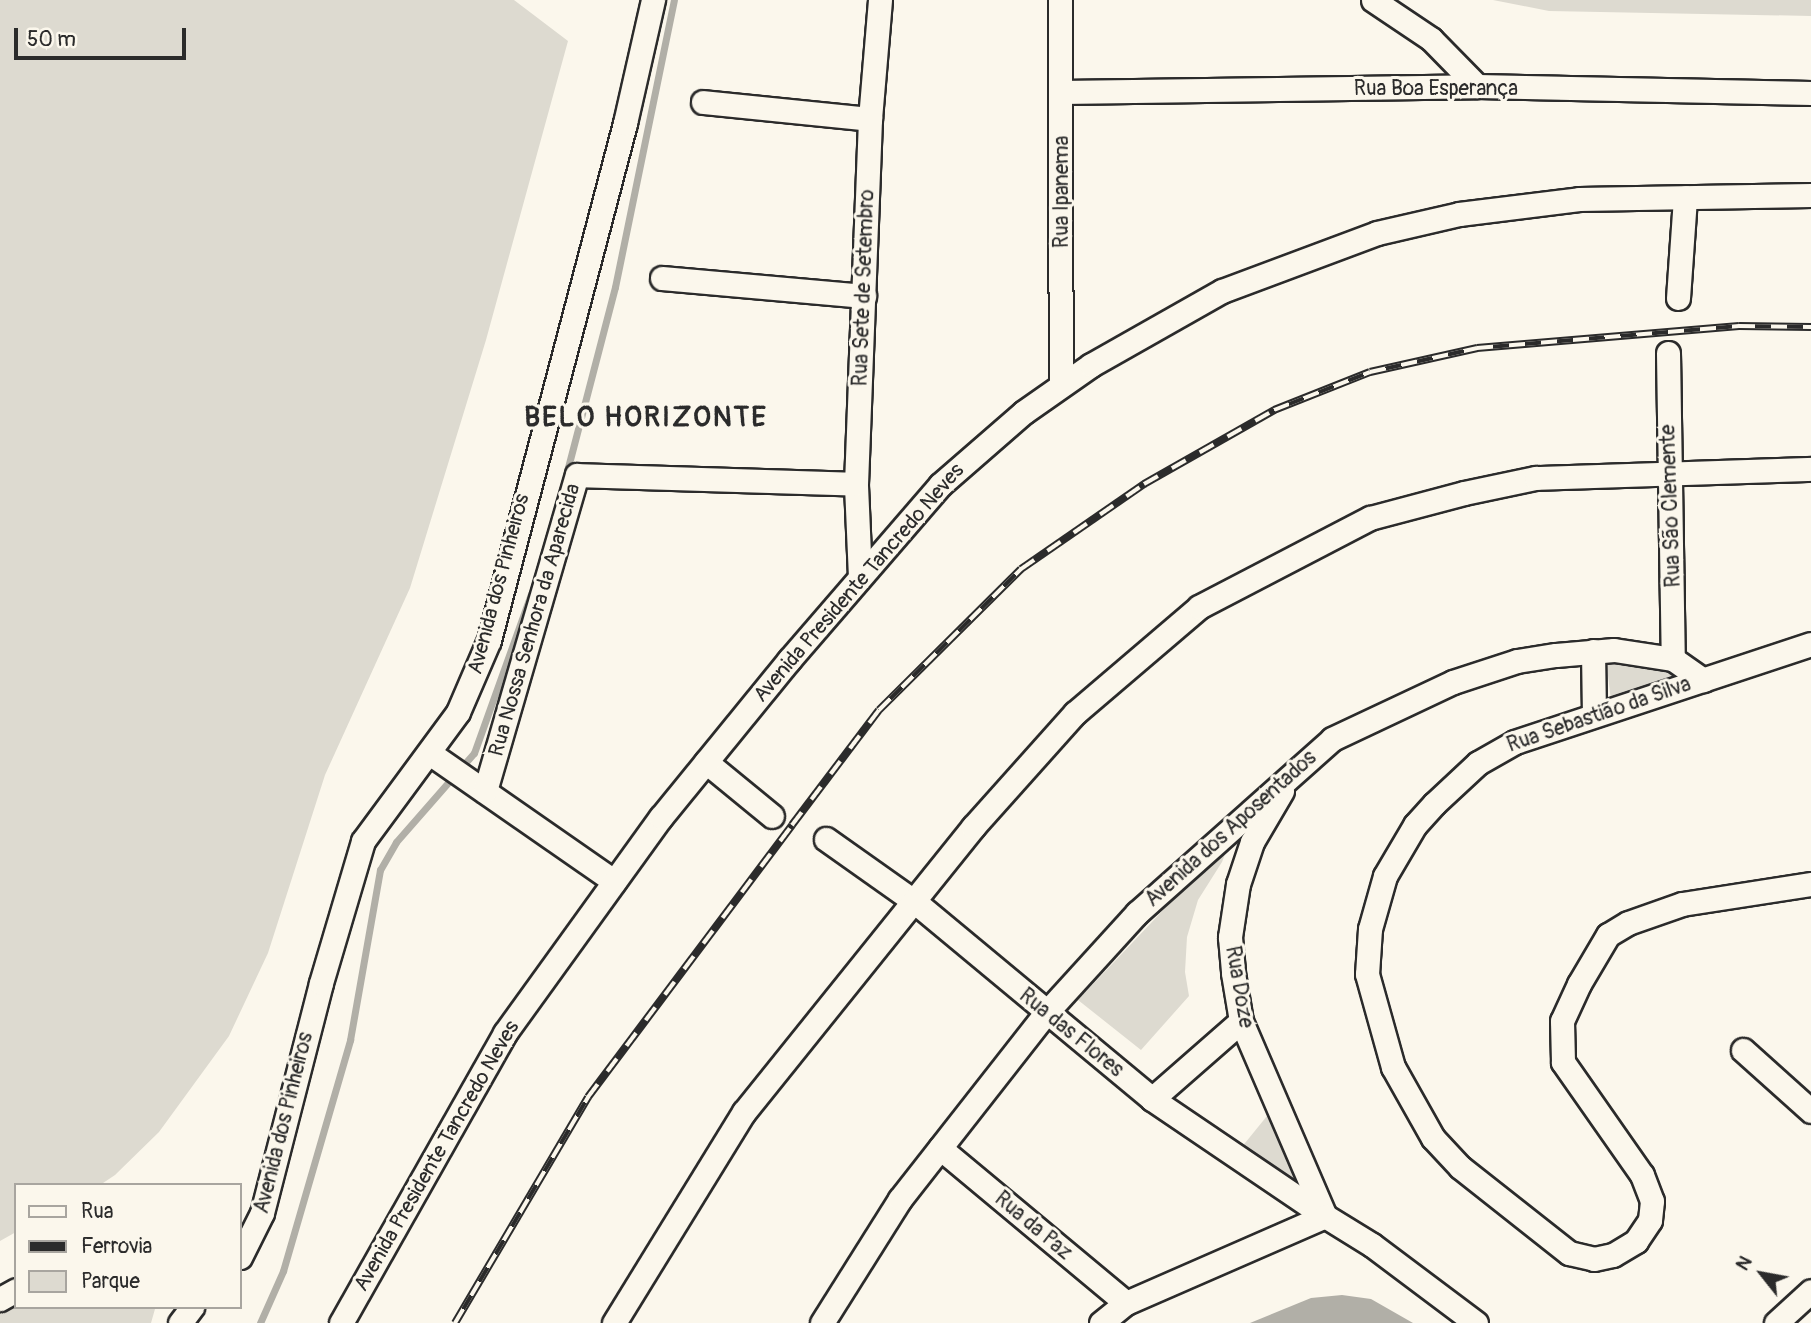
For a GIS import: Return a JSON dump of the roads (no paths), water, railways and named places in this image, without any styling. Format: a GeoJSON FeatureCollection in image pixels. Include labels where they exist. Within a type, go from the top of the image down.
{"type":"FeatureCollection","features":[{"type":"Feature","properties":{"kind":"street","name":"Avenida dos Pinheiros"},"geometry":{"type":"LineString","coordinates":[[242,1253],[262,1213],[321,983],[363,841],[437,758],[489,640],[625,122],[653,0]]}},
{"type":"Feature","properties":{"kind":"street","name":"Rua Sete de Setembro"},"geometry":{"type":"LineString","coordinates":[[860,577],[856,484],[870,119],[880,0]]}},
{"type":"Feature","properties":{"kind":"street","name":"Rua Ipanema"},"geometry":{"type":"LineString","coordinates":[[1060,0],[1061,384]]}},
{"type":"Feature","properties":{"kind":"street"},"geometry":{"type":"LineString","coordinates":[[1373,0],[1431,39],[1477,86]]}},
{"type":"Feature","properties":{"kind":"street","name":"Rua Boa Esperança"},"geometry":{"type":"LineString","coordinates":[[1061,92],[1477,86],[1811,93]]}},
{"type":"Feature","properties":{"kind":"street"},"geometry":{"type":"LineString","coordinates":[[703,102],[870,119]]}},
{"type":"Feature","properties":{"kind":"street","name":"Avenida Presidente Tancredo Neves"},"geometry":{"type":"LineString","coordinates":[[341,1323],[505,1033],[614,881],[706,762],[940,485],[1061,384],[1134,339],[1254,275],[1377,233],[1520,205],[1616,195],[1811,195]]}},
{"type":"Feature","properties":{"kind":"street"},"geometry":{"type":"LineString","coordinates":[[1678,298],[1685,197]]}},
{"type":"Feature","properties":{"kind":"street"},"geometry":{"type":"LineString","coordinates":[[662,278],[864,296]]}},
{"type":"Feature","properties":{"kind":"street","name":"Rua São Clemente"},"geometry":{"type":"LineString","coordinates":[[1668,353],[1673,659]]}},
{"type":"Feature","properties":{"kind":"street"},"geometry":{"type":"LineString","coordinates":[[614,1323],[744,1112],[973,827],[1074,713],[1166,632],[1232,588],[1370,518],[1432,501],[1536,478],[1811,470]]}},
{"type":"Feature","properties":{"kind":"street","name":"Rua Nossa Senhora da Aparecida"},"geometry":{"type":"LineString","coordinates":[[477,785],[577,475],[856,484]]}},
{"type":"Feature","properties":{"kind":"street"},"geometry":{"type":"LineString","coordinates":[[1703,680],[1811,645]]}},
{"type":"Feature","properties":{"kind":"street"},"geometry":{"type":"LineString","coordinates":[[1593,651],[1594,715]]}},
{"type":"Feature","properties":{"kind":"street","name":"Avenida dos Aposentados"},"geometry":{"type":"LineString","coordinates":[[822,1323],[871,1241],[1045,1014],[1137,914],[1306,761],[1354,726],[1453,682],[1517,661],[1593,651],[1673,659],[1703,680]]}},
{"type":"Feature","properties":{"kind":"street","name":"Rua Sebastião da Silva"},"geometry":{"type":"LineString","coordinates":[[1703,680],[1594,715],[1495,752],[1434,804],[1415,825],[1385,877],[1375,903],[1367,951],[1367,974],[1382,1037],[1397,1076],[1433,1138],[1482,1185],[1569,1253],[1594,1259],[1626,1248],[1640,1235],[1653,1210],[1642,1175],[1570,1077],[1560,1047],[1562,1021],[1608,936],[1628,923],[1682,904],[1810,886]]}},
{"type":"Feature","properties":{"kind":"street"},"geometry":{"type":"LineString","coordinates":[[437,758],[614,881]]}},
{"type":"Feature","properties":{"kind":"street","name":"Rua Doze"},"geometry":{"type":"LineString","coordinates":[[1306,761],[1261,824],[1236,893],[1230,937],[1241,1021],[1325,1216]]}},
{"type":"Feature","properties":{"kind":"street"},"geometry":{"type":"LineString","coordinates":[[706,762],[772,816]]}},
{"type":"Feature","properties":{"kind":"street","name":"Rua das Flores"},"geometry":{"type":"LineString","coordinates":[[826,839],[915,902],[1045,1014],[1152,1099],[1372,1245],[1476,1323]]}},
{"type":"Feature","properties":{"kind":"street"},"geometry":{"type":"LineString","coordinates":[[1152,1099],[1241,1021]]}},
{"type":"Feature","properties":{"kind":"street"},"geometry":{"type":"LineString","coordinates":[[1743,1050],[1811,1111]]}},
{"type":"Feature","properties":{"kind":"street","name":"Rua da Paz"},"geometry":{"type":"LineString","coordinates":[[940,1148],[1126,1303]]}},
{"type":"Feature","properties":{"kind":"street"},"geometry":{"type":"LineString","coordinates":[[1101,1323],[1126,1303],[1325,1216]]}},
{"type":"Feature","properties":{"kind":"street"},"geometry":{"type":"LineString","coordinates":[[1776,1323],[1811,1291]]}},
{"type":"Feature","properties":{"kind":"waterway"},"geometry":{"type":"LineString","coordinates":[[566,475],[615,287],[674,0]]}},
{"type":"Feature","properties":{"kind":"waterway"},"geometry":{"type":"LineString","coordinates":[[260,1323],[283,1271],[350,1040],[380,870],[396,842],[474,753],[531,594]]}},
{"type":"Feature","properties":{"kind":"railway"},"geometry":{"type":"LineString","coordinates":[[455,1323],[588,1097],[792,825],[879,710],[1021,569],[1144,484],[1274,410],[1370,372],[1477,348],[1739,326],[1811,327]]}},
{"type":"Feature","properties":{"kind":"district","name":"BELO HORIZONTE"},"geometry":{"type":"Point","coordinates":[646,418]}}]}
